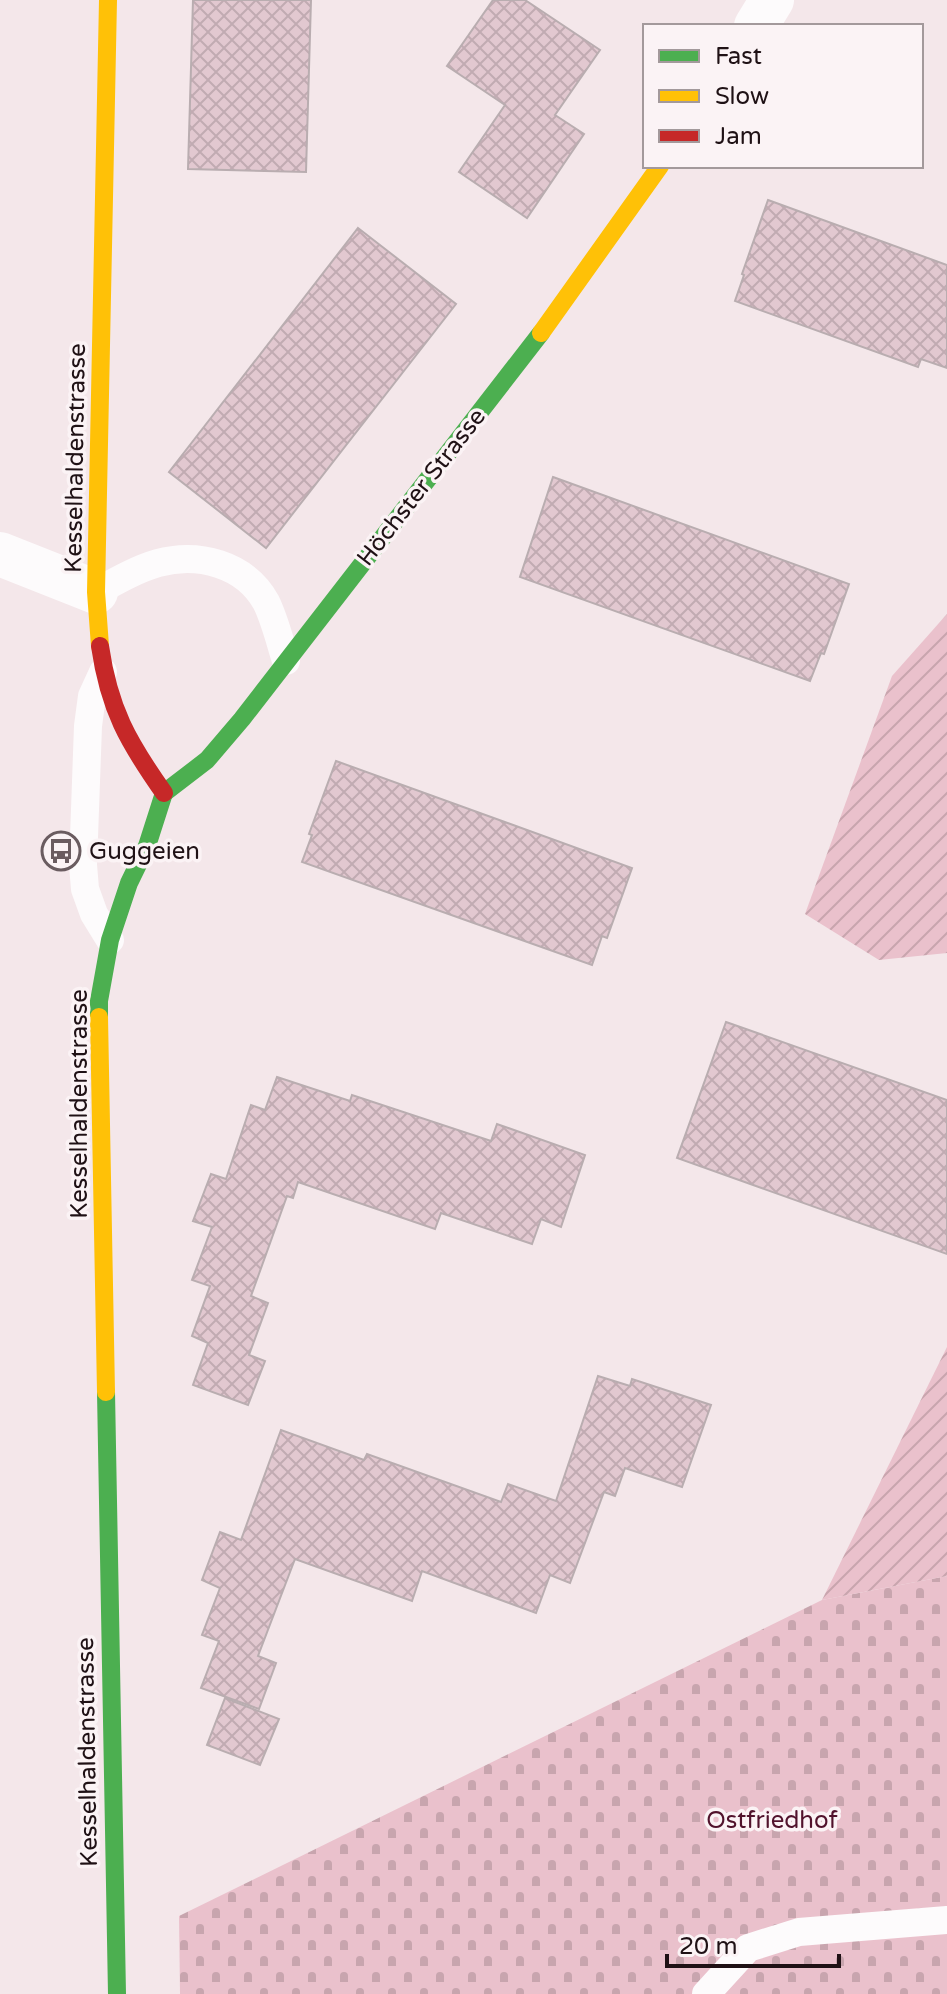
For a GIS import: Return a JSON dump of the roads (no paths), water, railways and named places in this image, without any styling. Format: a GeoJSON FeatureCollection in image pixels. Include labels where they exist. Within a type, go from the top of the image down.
{"type":"FeatureCollection","features":[{"type":"Feature","properties":{"kind":"street","name":"Kesselhaldenstrasse"},"geometry":{"type":"LineString","coordinates":[[108,0],[96,592],[99,647],[103,671],[124,733],[164,793],[110,940],[99,1001],[117,1994]]}},
{"type":"Feature","properties":{"kind":"street"},"geometry":{"type":"LineString","coordinates":[[757,24],[772,0]]}},
{"type":"Feature","properties":{"kind":"street","name":"Höchster Strasse"},"geometry":{"type":"LineString","coordinates":[[164,793],[207,760],[242,719],[556,313],[659,168]]}},
{"type":"Feature","properties":{"kind":"street"},"geometry":{"type":"LineString","coordinates":[[0,554],[96,592]]}},
{"type":"Feature","properties":{"kind":"lane"},"geometry":{"type":"LineString","coordinates":[[96,592],[156,563],[180,558],[221,564],[254,585],[265,601],[286,661]]}},
{"type":"Feature","properties":{"kind":"lane"},"geometry":{"type":"LineString","coordinates":[[103,671],[92,696],[88,726],[83,865],[85,889],[94,914],[110,940]]}},
{"type":"Feature","properties":{"kind":"lane"},"geometry":{"type":"LineString","coordinates":[[706,1994],[748,1948],[799,1932],[947,1920]]}},
{"type":"Feature","properties":{"kind":"place","name":"Guggeien"},"geometry":{"type":"Point","coordinates":[61,851]}},
{"type":"Feature","properties":{"kind":"park label","name":"Ostfriedhof"},"geometry":{"type":"Point","coordinates":[772,1820]}}]}
